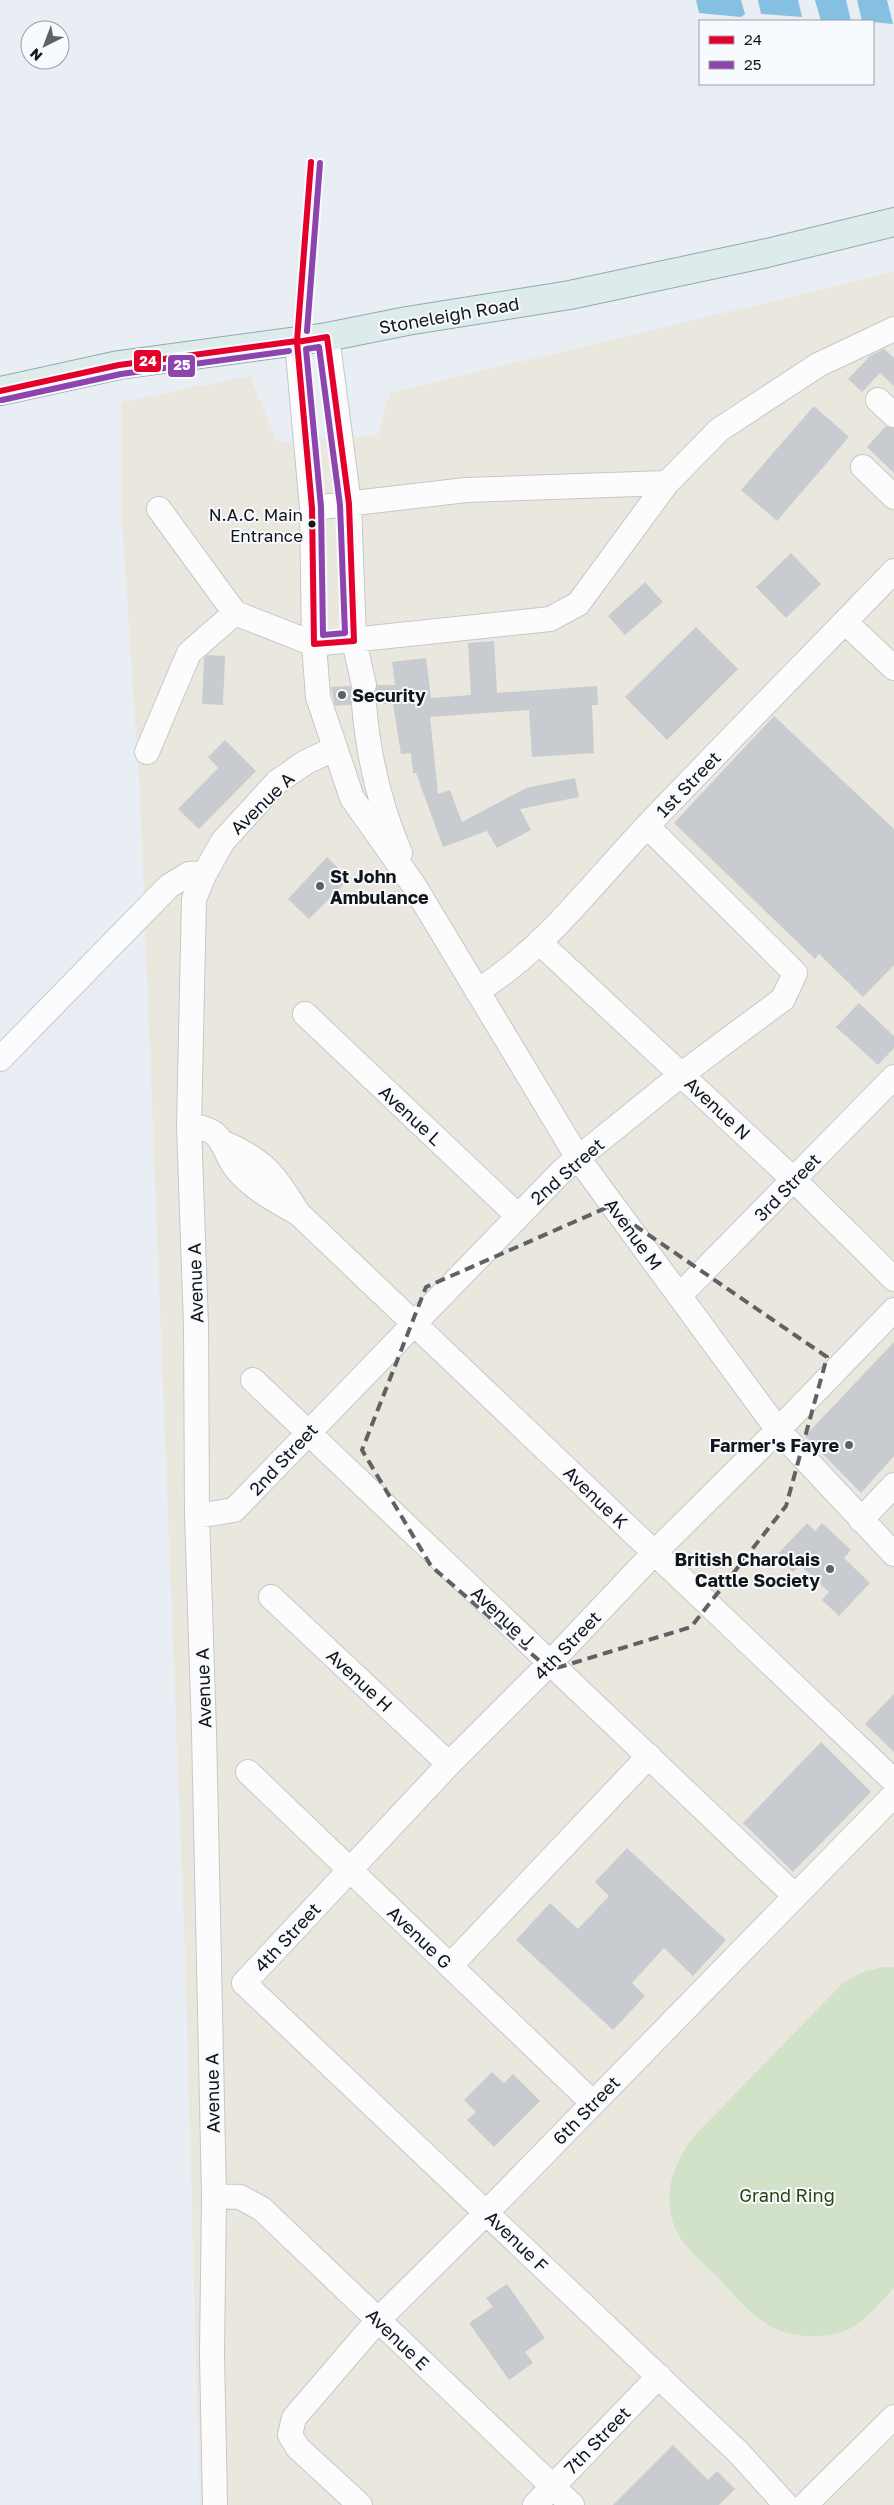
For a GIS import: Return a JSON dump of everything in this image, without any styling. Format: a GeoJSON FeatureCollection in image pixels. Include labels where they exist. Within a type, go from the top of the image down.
{"type":"FeatureCollection","features":[{"type":"Feature","properties":{"kind":"main road","name":"Stoneleigh Road"},"geometry":{"type":"LineString","coordinates":[[0,391],[120,365],[327,338],[407,322],[570,295],[767,253],[894,222]]}},
{"type":"Feature","properties":{"kind":"lane"},"geometry":{"type":"LineString","coordinates":[[159,510],[235,613],[314,644],[550,619],[578,604],[667,483],[718,430],[818,365],[894,329]]}},
{"type":"Feature","properties":{"kind":"lane"},"geometry":{"type":"LineString","coordinates":[[327,338],[349,504],[354,641],[364,695],[367,740],[390,829],[412,884]]}},
{"type":"Feature","properties":{"kind":"lane"},"geometry":{"type":"LineString","coordinates":[[297,342],[312,508],[314,644],[318,697],[352,798],[412,884]]}},
{"type":"Feature","properties":{"kind":"lane"},"geometry":{"type":"LineString","coordinates":[[863,467],[894,497]]}},
{"type":"Feature","properties":{"kind":"lane"},"geometry":{"type":"LineString","coordinates":[[312,508],[466,490],[667,483]]}},
{"type":"Feature","properties":{"kind":"lane","name":"1st Street"},"geometry":{"type":"LineString","coordinates":[[477,991],[504,974],[539,942],[647,826],[894,571]]}},
{"type":"Feature","properties":{"kind":"lane"},"geometry":{"type":"LineString","coordinates":[[147,752],[189,653],[235,613]]}},
{"type":"Feature","properties":{"kind":"lane"},"geometry":{"type":"LineString","coordinates":[[845,622],[894,668]]}},
{"type":"Feature","properties":{"kind":"lane","name":"Avenue A"},"geometry":{"type":"LineString","coordinates":[[215,2505],[212,2354],[214,2196],[204,1730],[197,1516],[196,1325],[189,1126],[194,899],[204,873],[223,841],[277,782],[306,762],[334,749]]}},
{"type":"Feature","properties":{"kind":"lane","name":"2nd Street"},"geometry":{"type":"LineString","coordinates":[[197,1516],[234,1510],[517,1215],[578,1158],[682,1074],[783,999],[795,973],[647,826]]}},
{"type":"Feature","properties":{"kind":"lane"},"geometry":{"type":"LineString","coordinates":[[0,1058],[169,886],[189,874],[204,873]]}},
{"type":"Feature","properties":{"kind":"lane","name":"Avenue M"},"geometry":{"type":"LineString","coordinates":[[412,884],[578,1158],[778,1430],[894,1554]]}},
{"type":"Feature","properties":{"kind":"lane","name":"Avenue N"},"geometry":{"type":"LineString","coordinates":[[539,942],[794,1180],[894,1279]]}},
{"type":"Feature","properties":{"kind":"lane","name":"Avenue L"},"geometry":{"type":"LineString","coordinates":[[305,1014],[517,1215]]}},
{"type":"Feature","properties":{"kind":"lane","name":"3rd Street"},"geometry":{"type":"LineString","coordinates":[[680,1296],[894,1077]]}},
{"type":"Feature","properties":{"kind":"lane","name":"Avenue K"},"geometry":{"type":"LineString","coordinates":[[189,1126],[202,1126],[224,1143],[238,1171],[264,1195],[298,1213],[894,1781]]}},
{"type":"Feature","properties":{"kind":"lane","name":"4th Street"},"geometry":{"type":"LineString","coordinates":[[244,1983],[449,1764],[894,1310]]}},
{"type":"Feature","properties":{"kind":"lane","name":"Avenue J"},"geometry":{"type":"LineString","coordinates":[[253,1380],[794,1895]]}},
{"type":"Feature","properties":{"kind":"lane"},"geometry":{"type":"LineString","coordinates":[[861,1520],[894,1485]]}},
{"type":"Feature","properties":{"kind":"lane","name":"Avenue H"},"geometry":{"type":"LineString","coordinates":[[271,1597],[449,1764]]}},
{"type":"Feature","properties":{"kind":"lane"},"geometry":{"type":"LineString","coordinates":[[450,1966],[649,1756]]}},
{"type":"Feature","properties":{"kind":"lane","name":"Avenue G"},"geometry":{"type":"LineString","coordinates":[[248,1772],[593,2103]]}},
{"type":"Feature","properties":{"kind":"lane","name":"6th Street"},"geometry":{"type":"LineString","coordinates":[[360,2505],[298,2448],[290,2435],[294,2418],[378,2320],[487,2212],[794,1895],[894,1795]]}},
{"type":"Feature","properties":{"kind":"lane"},"geometry":{"type":"LineString","coordinates":[[209,1986],[244,1983]]}},
{"type":"Feature","properties":{"kind":"lane","name":"Avenue F"},"geometry":{"type":"LineString","coordinates":[[244,1983],[739,2453],[786,2505]]}},
{"type":"Feature","properties":{"kind":"lane","name":"Avenue E"},"geometry":{"type":"LineString","coordinates":[[214,2196],[240,2197],[262,2209],[572,2505]]}},
{"type":"Feature","properties":{"kind":"lane","name":"7th Street"},"geometry":{"type":"LineString","coordinates":[[535,2505],[659,2376]]}},
{"type":"Feature","properties":{"kind":"lane"},"geometry":{"type":"LineString","coordinates":[[805,2505],[894,2417]]}},
{"type":"Feature","properties":{"kind":"highlighted area"},"geometry":{"type":"Polygon","coordinates":[[[608,1207],[827,1357],[786,1506],[691,1627],[550,1670],[431,1566],[362,1450],[426,1287],[608,1207]]]}},
{"type":"Feature","properties":{"kind":"shaded area"},"geometry":{"type":"Polygon","coordinates":[[[894,272],[894,2505],[200,2505],[185,1953],[140,796],[121,507],[121,402],[250,376],[277,442],[377,436],[390,393],[894,272]]]}},
{"type":"Feature","properties":{"kind":"green space","name":"Grand Ring"},"geometry":{"type":"Polygon","coordinates":[[[883,1967],[894,1967],[894,2288],[864,2319],[844,2331],[822,2336],[787,2333],[768,2325],[744,2306],[684,2243],[676,2230],[671,2216],[670,2187],[679,2160],[695,2135],[843,1983],[863,1972],[883,1967]]]}},
{"type":"Feature","properties":{"kind":"water"},"geometry":{"type":"Polygon","coordinates":[[[696,0],[741,0],[745,14],[741,17],[699,13],[696,0]]]}},
{"type":"Feature","properties":{"kind":"water"},"geometry":{"type":"Polygon","coordinates":[[[758,0],[798,0],[802,17],[761,14],[758,0]]]}},
{"type":"Feature","properties":{"kind":"water"},"geometry":{"type":"Polygon","coordinates":[[[815,0],[846,0],[851,20],[821,20],[815,0]]]}},
{"type":"Feature","properties":{"kind":"water"},"geometry":{"type":"Polygon","coordinates":[[[857,0],[887,0],[893,24],[874,22],[874,20],[862,20],[857,0]]]}},
{"type":"Feature","properties":{"kind":"building"},"geometry":{"type":"Polygon","coordinates":[[[884,349],[894,358],[894,386],[880,373],[862,392],[848,379],[870,356],[884,349]]]}},
{"type":"Feature","properties":{"kind":"building"},"geometry":{"type":"Polygon","coordinates":[[[814,406],[849,437],[777,521],[741,490],[814,406]]]}},
{"type":"Feature","properties":{"kind":"building"},"geometry":{"type":"Polygon","coordinates":[[[886,426],[894,428],[894,473],[867,447],[886,426]]]}},
{"type":"Feature","properties":{"kind":"building"},"geometry":{"type":"Polygon","coordinates":[[[791,553],[821,584],[786,618],[756,587],[791,553]]]}},
{"type":"Feature","properties":{"kind":"building"},"geometry":{"type":"Polygon","coordinates":[[[645,582],[663,602],[625,635],[608,616],[645,582]]]}},
{"type":"Feature","properties":{"kind":"building"},"geometry":{"type":"Polygon","coordinates":[[[696,627],[738,669],[667,740],[625,697],[696,627]]]}},
{"type":"Feature","properties":{"kind":"building"},"geometry":{"type":"Polygon","coordinates":[[[494,641],[497,693],[597,686],[598,705],[592,705],[594,753],[532,757],[529,710],[430,717],[438,794],[450,790],[462,822],[526,788],[575,778],[579,797],[520,809],[531,830],[497,848],[487,831],[443,847],[416,773],[413,773],[411,753],[401,754],[393,704],[378,704],[374,695],[377,685],[395,685],[392,662],[426,658],[431,698],[471,695],[468,643],[494,641]]]}},
{"type":"Feature","properties":{"kind":"building"},"geometry":{"type":"Polygon","coordinates":[[[207,655],[225,656],[223,705],[202,704],[204,658],[207,655]]]}},
{"type":"Feature","properties":{"kind":"building","name":"Security"},"geometry":{"type":"Polygon","coordinates":[[[350,686],[354,695],[350,705],[335,706],[331,687],[350,686]]]}},
{"type":"Feature","properties":{"kind":"building"},"geometry":{"type":"Polygon","coordinates":[[[774,716],[894,829],[894,965],[863,997],[819,954],[815,959],[674,823],[774,716]]]}},
{"type":"Feature","properties":{"kind":"building"},"geometry":{"type":"Polygon","coordinates":[[[225,740],[256,771],[199,829],[178,809],[218,768],[208,757],[225,740]]]}},
{"type":"Feature","properties":{"kind":"building","name":"St John Ambulance"},"geometry":{"type":"Polygon","coordinates":[[[327,857],[349,879],[309,919],[288,899],[327,857]]]}},
{"type":"Feature","properties":{"kind":"building"},"geometry":{"type":"Polygon","coordinates":[[[859,1003],[894,1036],[894,1048],[878,1065],[836,1027],[859,1003]]]}},
{"type":"Feature","properties":{"kind":"building"},"geometry":{"type":"Polygon","coordinates":[[[894,1342],[894,1456],[861,1493],[805,1436],[894,1342]]]}},
{"type":"Feature","properties":{"kind":"building","name":"British Charolais Cattle Society"},"geometry":{"type":"Polygon","coordinates":[[[807,1523],[815,1531],[822,1523],[851,1550],[844,1558],[870,1583],[839,1616],[822,1600],[829,1592],[800,1565],[793,1572],[776,1556],[807,1523]]]}},
{"type":"Feature","properties":{"kind":"building"},"geometry":{"type":"Polygon","coordinates":[[[894,1694],[894,1752],[865,1724],[894,1694]]]}},
{"type":"Feature","properties":{"kind":"building"},"geometry":{"type":"Polygon","coordinates":[[[821,1742],[871,1792],[793,1872],[743,1823],[821,1742]]]}},
{"type":"Feature","properties":{"kind":"building"},"geometry":{"type":"Polygon","coordinates":[[[627,1848],[726,1940],[693,1976],[664,1948],[632,1983],[645,1996],[613,2030],[516,1940],[550,1903],[578,1929],[609,1896],[595,1882],[627,1848]]]}},
{"type":"Feature","properties":{"kind":"building"},"geometry":{"type":"Polygon","coordinates":[[[492,2072],[504,2083],[513,2074],[540,2101],[494,2147],[467,2120],[476,2112],[464,2100],[492,2072]]]}},
{"type":"Feature","properties":{"kind":"building"},"geometry":{"type":"Polygon","coordinates":[[[507,2284],[545,2338],[525,2352],[533,2363],[509,2380],[469,2323],[493,2307],[486,2298],[507,2284]]]}},
{"type":"Feature","properties":{"kind":"building"},"geometry":{"type":"Polygon","coordinates":[[[673,2445],[708,2480],[717,2471],[735,2489],[719,2505],[613,2505],[673,2445]]]}},
{"type":"Feature","properties":{"kind":"transit line","name":"24"},"geometry":{"type":"LineString","coordinates":[[297,341],[311,162]]}},
{"type":"Feature","properties":{"kind":"transit line","name":"25"},"geometry":{"type":"LineString","coordinates":[[307,331],[320,163]]}},
{"type":"Feature","properties":{"kind":"transit line","name":"24"},"geometry":{"type":"LineString","coordinates":[[327,337],[349,504],[354,641],[314,644],[312,508],[297,342],[327,337]]}},
{"type":"Feature","properties":{"kind":"transit line","name":"24"},"geometry":{"type":"LineString","coordinates":[[0,391],[119,365],[297,341]]}},
{"type":"Feature","properties":{"kind":"transit line","name":"25"},"geometry":{"type":"LineString","coordinates":[[319,347],[340,505],[345,633],[323,635],[321,507],[306,349],[319,347]]}},
{"type":"Feature","properties":{"kind":"transit line","name":"25"},"geometry":{"type":"LineString","coordinates":[[2,400],[121,374],[289,351]]}},
{"type":"Feature","properties":{"kind":"place","name":"N.A.C. Main Entrance"},"geometry":{"type":"Point","coordinates":[312,524]}},
{"type":"Feature","properties":{"kind":"place","name":"Security"},"geometry":{"type":"Point","coordinates":[342,695]}},
{"type":"Feature","properties":{"kind":"place","name":"St John Ambulance"},"geometry":{"type":"Point","coordinates":[320,886]}},
{"type":"Feature","properties":{"kind":"place","name":"Farmer's Fayre"},"geometry":{"type":"Point","coordinates":[849,1445]}},
{"type":"Feature","properties":{"kind":"place","name":"British Charolais Cattle Society"},"geometry":{"type":"Point","coordinates":[830,1569]}}]}
